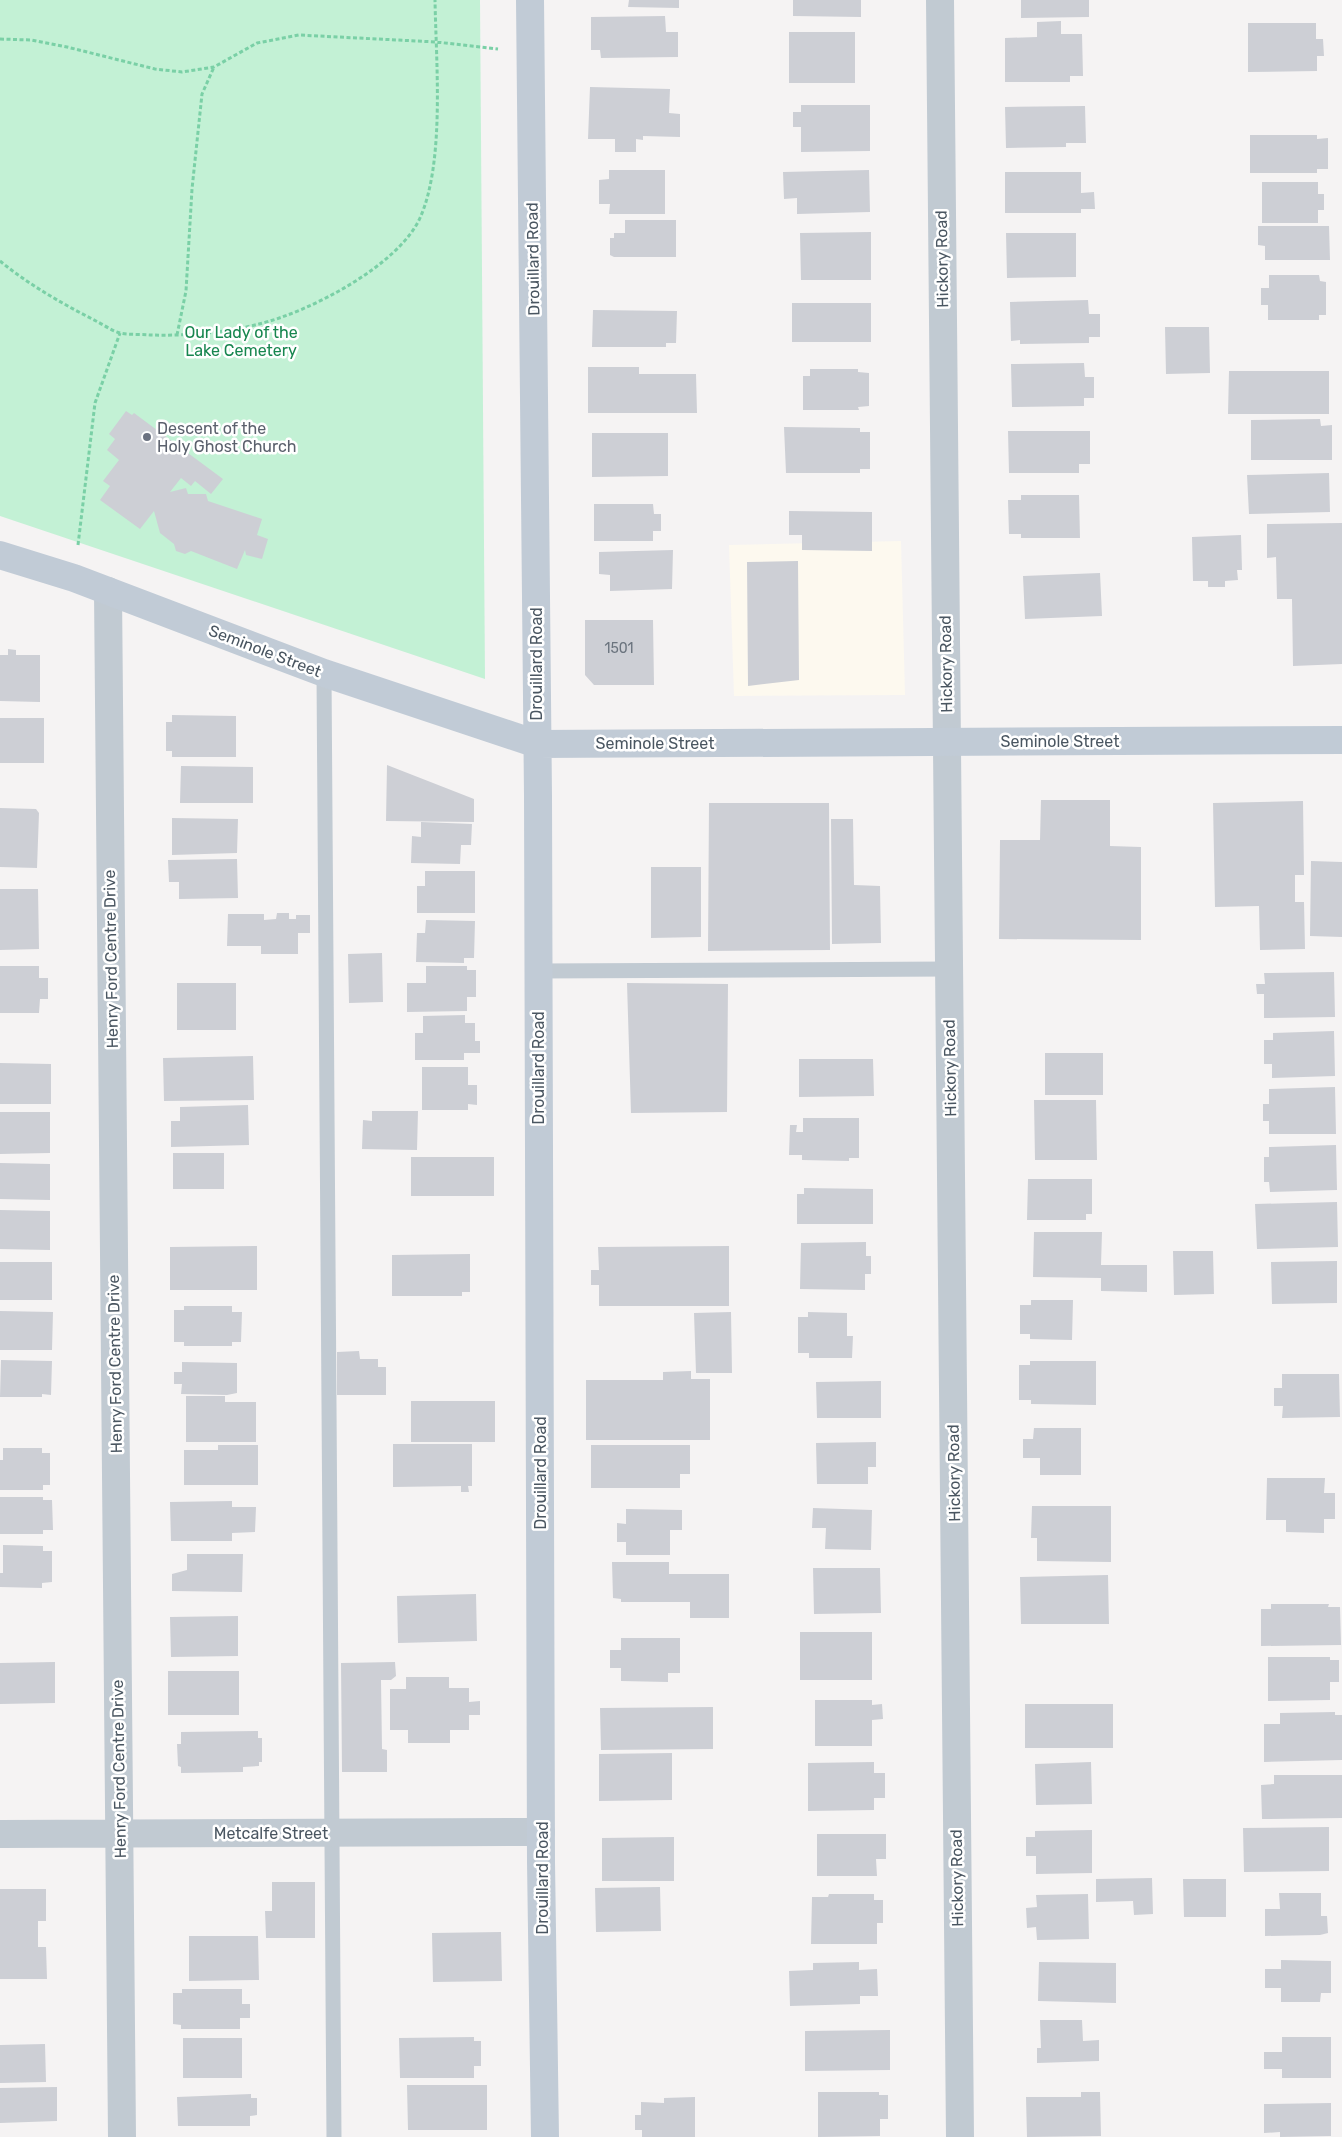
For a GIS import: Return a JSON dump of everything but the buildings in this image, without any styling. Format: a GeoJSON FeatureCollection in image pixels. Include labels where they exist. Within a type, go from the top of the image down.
{"type":"FeatureCollection","features":[{"type":"Feature","properties":{"kind":"street","name":"Drouillard Road"},"geometry":{"type":"LineString","coordinates":[[530,0],[537,744],[541,1832],[545,2137]]}},
{"type":"Feature","properties":{"kind":"street","name":"Hickory Road"},"geometry":{"type":"LineString","coordinates":[[940,0],[960,2137]]}},
{"type":"Feature","properties":{"kind":"street","name":"Seminole Street"},"geometry":{"type":"LineString","coordinates":[[0,555],[74,578],[324,673],[537,744],[1342,740]]}},
{"type":"Feature","properties":{"kind":"street","name":"Henry Ford Centre Drive"},"geometry":{"type":"LineString","coordinates":[[108,591],[122,2137]]}},
{"type":"Feature","properties":{"kind":"street","name":"Metcalfe Street"},"geometry":{"type":"LineString","coordinates":[[0,1834],[541,1832]]}},
{"type":"Feature","properties":{"kind":"lane"},"geometry":{"type":"LineString","coordinates":[[324,673],[334,2137]]}},
{"type":"Feature","properties":{"kind":"lane"},"geometry":{"type":"LineString","coordinates":[[538,971],[949,970]]}},
{"type":"Feature","properties":{"kind":"path"},"geometry":{"type":"LineString","coordinates":[[0,261],[66,305],[120,333],[177,335],[219,331],[260,324],[304,308],[348,286],[391,256],[419,219],[430,190],[436,137],[435,0]]}},
{"type":"Feature","properties":{"kind":"path"},"geometry":{"type":"LineString","coordinates":[[0,39],[31,40],[155,69],[182,72],[214,67],[257,43],[300,35],[436,42],[531,51]]}},
{"type":"Feature","properties":{"kind":"path"},"geometry":{"type":"LineString","coordinates":[[177,335],[186,291],[192,188],[202,94],[214,67]]}},
{"type":"Feature","properties":{"kind":"path"},"geometry":{"type":"LineString","coordinates":[[74,578],[95,403],[120,333]]}},
{"type":"Feature","properties":{"kind":"shaded area"},"geometry":{"type":"Polygon","coordinates":[[[901,541],[905,695],[734,696],[729,545],[901,541]]]}},
{"type":"Feature","properties":{"kind":"green space","name":"Our Lady of the Lake Cemetery"},"geometry":{"type":"Polygon","coordinates":[[[0,0],[480,0],[485,679],[0,516],[0,0]]]}},
{"type":"Feature","properties":{"kind":"place","name":"Descent of the Holy Ghost Church"},"geometry":{"type":"Point","coordinates":[147,437]}}]}
